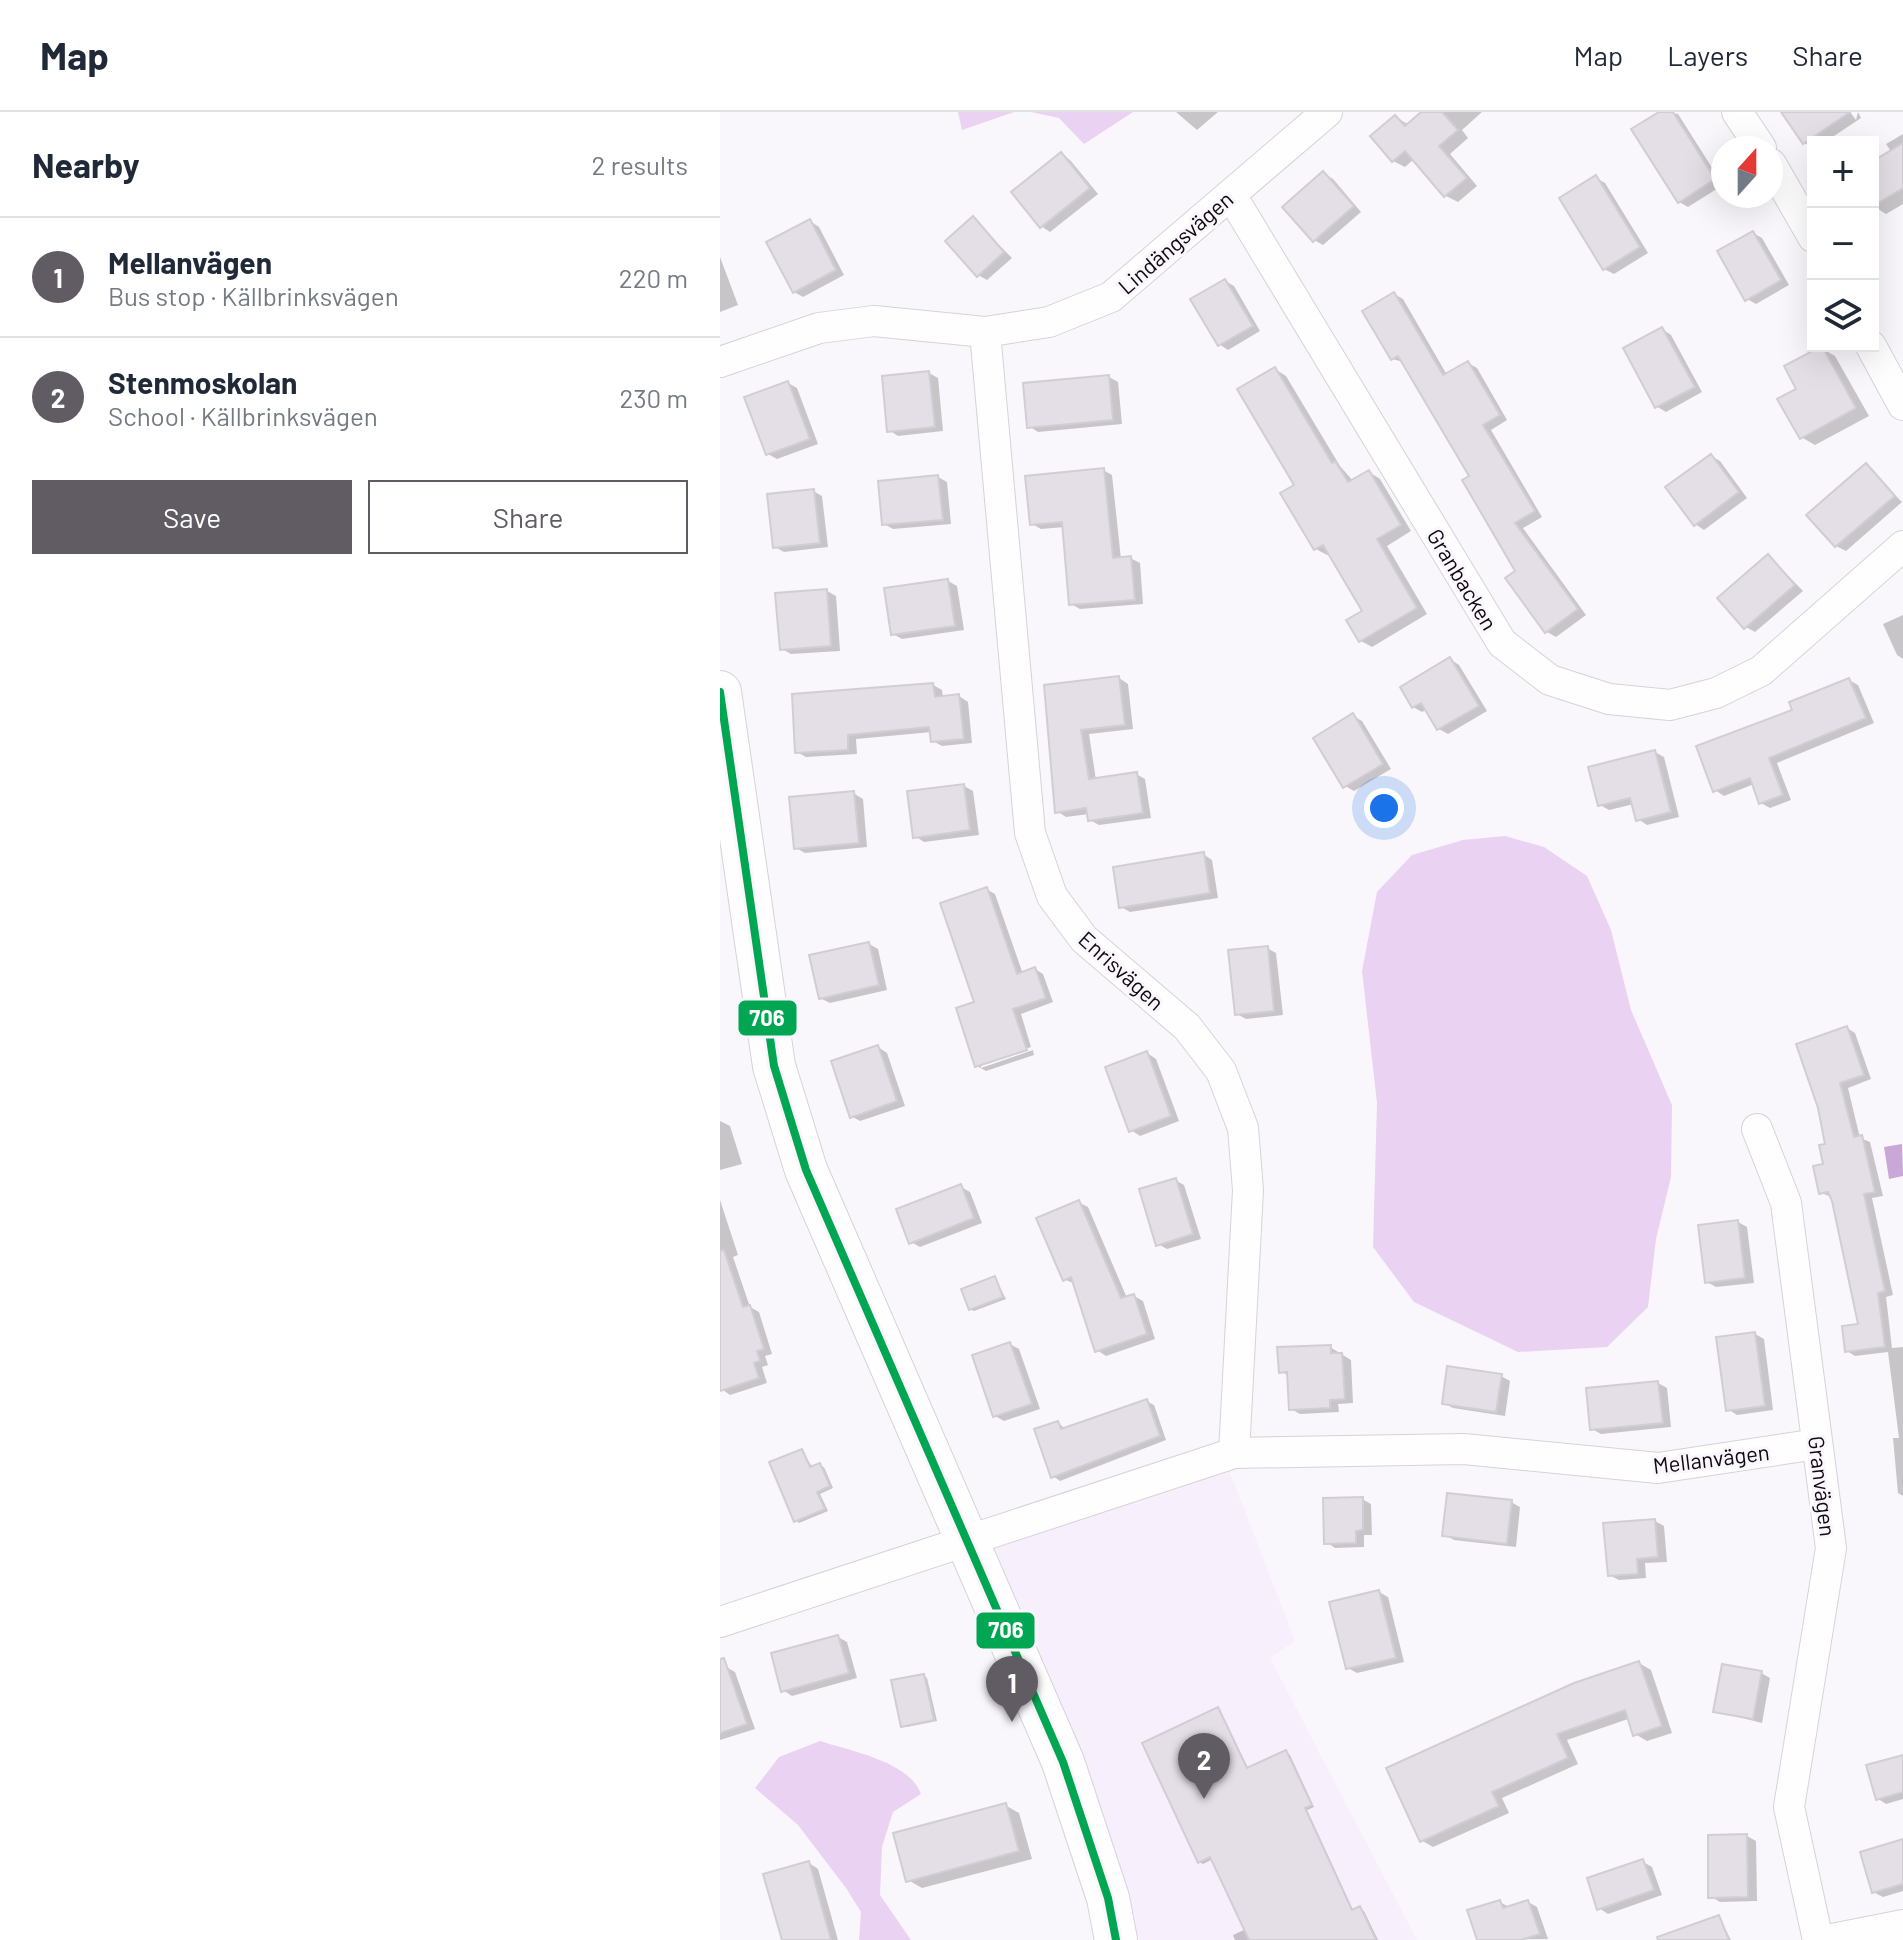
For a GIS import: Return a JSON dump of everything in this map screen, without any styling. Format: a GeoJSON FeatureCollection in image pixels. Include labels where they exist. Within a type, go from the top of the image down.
{"type":"FeatureCollection","features":[{"type":"Feature","properties":{"kind":"street","name":"Lindängsvägen"},"geometry":{"type":"LineString","coordinates":[[720,362],[805,331],[847,324],[874,321],[985,332],[1049,322],[1111,297],[1327,112]]}},
{"type":"Feature","properties":{"kind":"street"},"geometry":{"type":"LineString","coordinates":[[1737,112],[1753,136]]}},
{"type":"Feature","properties":{"kind":"street"},"geometry":{"type":"LineString","coordinates":[[1783,185],[1807,227]]}},
{"type":"Feature","properties":{"kind":"street","name":"Granbacken"},"geometry":{"type":"LineString","coordinates":[[1231,195],[1502,643],[1550,680],[1609,699],[1670,705],[1716,693],[1761,671],[1903,546]]}},
{"type":"Feature","properties":{"kind":"street","name":"Enrisvägen"},"geometry":{"type":"LineString","coordinates":[[985,332],[1030,833],[1052,896],[1084,939],[1187,1027],[1221,1071],[1243,1128],[1248,1190],[1234,1453]]}},
{"type":"Feature","properties":{"kind":"street"},"geometry":{"type":"LineString","coordinates":[[1874,352],[1903,405]]}},
{"type":"Feature","properties":{"kind":"street"},"geometry":{"type":"LineString","coordinates":[[720,692],[774,1066],[806,1170],[1063,1762],[1108,1898],[1116,1940]]}},
{"type":"Feature","properties":{"kind":"street","name":"Granvägen"},"geometry":{"type":"LineString","coordinates":[[1757,1129],[1786,1203],[1831,1548],[1789,1807],[1818,1940]]}},
{"type":"Feature","properties":{"kind":"street","name":"Mellanvägen"},"geometry":{"type":"LineString","coordinates":[[720,1622],[1234,1453],[1464,1449],[1658,1468],[1817,1444]]}},
{"type":"Feature","properties":{"kind":"street"},"geometry":{"type":"LineString","coordinates":[[1827,1940],[1903,1925]]}},
{"type":"Feature","properties":{"kind":"shaded area"},"geometry":{"type":"Polygon","coordinates":[[[958,112],[1014,112],[962,130],[958,112]]]}},
{"type":"Feature","properties":{"kind":"shaded area"},"geometry":{"type":"Polygon","coordinates":[[[1031,112],[1133,112],[1084,144],[1059,118],[1031,112]]]}},
{"type":"Feature","properties":{"kind":"shaded area"},"geometry":{"type":"Polygon","coordinates":[[[1505,836],[1544,847],[1587,876],[1611,930],[1631,1010],[1672,1105],[1671,1177],[1656,1239],[1648,1307],[1607,1347],[1518,1352],[1414,1302],[1373,1247],[1377,1103],[1362,971],[1377,892],[1412,855],[1463,840],[1505,836]]]}},
{"type":"Feature","properties":{"kind":"shaded area"},"geometry":{"type":"Polygon","coordinates":[[[1902,1144],[1903,1176],[1889,1179],[1884,1147],[1902,1144]]]}},
{"type":"Feature","properties":{"kind":"shaded area"},"geometry":{"type":"Polygon","coordinates":[[[1226,1462],[1295,1641],[1270,1658],[1417,1940],[1122,1940],[964,1553],[1226,1462]]]}},
{"type":"Feature","properties":{"kind":"shaded area"},"geometry":{"type":"Polygon","coordinates":[[[820,1741],[892,1765],[914,1783],[921,1794],[893,1812],[882,1847],[880,1895],[911,1940],[859,1940],[861,1912],[846,1888],[798,1825],[755,1788],[779,1757],[820,1741]]]}},
{"type":"Feature","properties":{"kind":"building"},"geometry":{"type":"Polygon","coordinates":[[[1421,112],[1442,112],[1458,130],[1439,146],[1467,178],[1444,197],[1405,151],[1392,162],[1370,136],[1395,115],[1405,126],[1421,112]]]}},
{"type":"Feature","properties":{"kind":"building"},"geometry":{"type":"Polygon","coordinates":[[[1659,112],[1673,112],[1711,173],[1711,182],[1678,203],[1631,129],[1659,112]]]}},
{"type":"Feature","properties":{"kind":"building"},"geometry":{"type":"Polygon","coordinates":[[[1781,112],[1850,112],[1815,136],[1807,136],[1803,144],[1781,112]]]}},
{"type":"Feature","properties":{"kind":"building"},"geometry":{"type":"Polygon","coordinates":[[[1903,143],[1903,188],[1879,202],[1879,157],[1903,143]]]}},
{"type":"Feature","properties":{"kind":"building"},"geometry":{"type":"Polygon","coordinates":[[[1061,152],[1090,188],[1040,228],[1011,192],[1061,152]]]}},
{"type":"Feature","properties":{"kind":"building"},"geometry":{"type":"Polygon","coordinates":[[[1323,171],[1354,206],[1313,242],[1282,207],[1323,171]]]}},
{"type":"Feature","properties":{"kind":"building"},"geometry":{"type":"Polygon","coordinates":[[[1596,175],[1640,247],[1603,270],[1559,198],[1596,175]]]}},
{"type":"Feature","properties":{"kind":"building"},"geometry":{"type":"Polygon","coordinates":[[[973,216],[1004,252],[977,277],[945,241],[973,216]]]}},
{"type":"Feature","properties":{"kind":"building"},"geometry":{"type":"Polygon","coordinates":[[[810,219],[836,270],[793,293],[766,242],[810,219]]]}},
{"type":"Feature","properties":{"kind":"building"},"geometry":{"type":"Polygon","coordinates":[[[1753,231],[1781,280],[1745,301],[1717,251],[1753,231]]]}},
{"type":"Feature","properties":{"kind":"building"},"geometry":{"type":"Polygon","coordinates":[[[1225,279],[1253,326],[1218,346],[1190,299],[1225,279]]]}},
{"type":"Feature","properties":{"kind":"building"},"geometry":{"type":"Polygon","coordinates":[[[1394,292],[1443,375],[1468,361],[1500,415],[1483,425],[1535,511],[1515,523],[1578,609],[1545,633],[1505,578],[1515,571],[1462,480],[1469,476],[1398,356],[1391,360],[1362,311],[1394,292]]]}},
{"type":"Feature","properties":{"kind":"building"},"geometry":{"type":"Polygon","coordinates":[[[1662,327],[1695,387],[1655,408],[1623,348],[1662,327]]]}},
{"type":"Feature","properties":{"kind":"building"},"geometry":{"type":"Polygon","coordinates":[[[1811,352],[1825,352],[1856,408],[1800,439],[1777,399],[1796,389],[1784,366],[1811,352]]]}},
{"type":"Feature","properties":{"kind":"building"},"geometry":{"type":"Polygon","coordinates":[[[1275,367],[1332,463],[1335,461],[1348,482],[1369,470],[1401,525],[1377,539],[1417,608],[1359,642],[1346,620],[1362,611],[1323,545],[1314,550],[1280,493],[1294,485],[1237,389],[1275,367]]]}},
{"type":"Feature","properties":{"kind":"building"},"geometry":{"type":"Polygon","coordinates":[[[929,371],[935,427],[887,432],[882,376],[929,371]]]}},
{"type":"Feature","properties":{"kind":"building"},"geometry":{"type":"Polygon","coordinates":[[[1109,375],[1113,420],[1027,428],[1023,383],[1109,375]]]}},
{"type":"Feature","properties":{"kind":"building"},"geometry":{"type":"Polygon","coordinates":[[[788,381],[810,439],[766,455],[744,397],[788,381]]]}},
{"type":"Feature","properties":{"kind":"building"},"geometry":{"type":"Polygon","coordinates":[[[1711,454],[1739,492],[1694,526],[1665,487],[1711,454]]]}},
{"type":"Feature","properties":{"kind":"building"},"geometry":{"type":"Polygon","coordinates":[[[1866,463],[1895,496],[1835,547],[1806,515],[1866,463]]]}},
{"type":"Feature","properties":{"kind":"building"},"geometry":{"type":"Polygon","coordinates":[[[1104,468],[1113,558],[1131,556],[1135,600],[1069,605],[1062,522],[1030,525],[1025,476],[1104,468]]]}},
{"type":"Feature","properties":{"kind":"building"},"geometry":{"type":"Polygon","coordinates":[[[938,475],[943,520],[882,525],[878,481],[938,475]]]}},
{"type":"Feature","properties":{"kind":"building"},"geometry":{"type":"Polygon","coordinates":[[[814,489],[820,543],[773,548],[767,494],[814,489]]]}},
{"type":"Feature","properties":{"kind":"building"},"geometry":{"type":"Polygon","coordinates":[[[1768,554],[1795,585],[1744,629],[1717,598],[1768,554]]]}},
{"type":"Feature","properties":{"kind":"building"},"geometry":{"type":"Polygon","coordinates":[[[948,579],[955,626],[891,635],[884,588],[948,579]]]}},
{"type":"Feature","properties":{"kind":"building"},"geometry":{"type":"Polygon","coordinates":[[[827,589],[831,646],[780,650],[775,593],[827,589]]]}},
{"type":"Feature","properties":{"kind":"building"},"geometry":{"type":"Polygon","coordinates":[[[1450,657],[1479,706],[1437,730],[1421,703],[1412,708],[1400,687],[1450,657]]]}},
{"type":"Feature","properties":{"kind":"building"},"geometry":{"type":"Polygon","coordinates":[[[1119,676],[1125,725],[1081,730],[1089,779],[1137,772],[1143,813],[1088,821],[1086,808],[1055,813],[1044,685],[1119,676]]]}},
{"type":"Feature","properties":{"kind":"building"},"geometry":{"type":"Polygon","coordinates":[[[1849,678],[1866,718],[1769,758],[1783,795],[1759,804],[1750,778],[1713,792],[1696,746],[1792,710],[1789,702],[1849,678]]]}},
{"type":"Feature","properties":{"kind":"building"},"geometry":{"type":"Polygon","coordinates":[[[933,683],[935,697],[959,694],[964,739],[931,742],[929,727],[848,735],[848,750],[795,753],[792,694],[933,683]]]}},
{"type":"Feature","properties":{"kind":"building"},"geometry":{"type":"Polygon","coordinates":[[[1353,713],[1383,764],[1343,788],[1313,738],[1353,713]]]}},
{"type":"Feature","properties":{"kind":"building"},"geometry":{"type":"Polygon","coordinates":[[[1655,750],[1671,812],[1636,821],[1630,798],[1598,806],[1588,767],[1655,750]]]}},
{"type":"Feature","properties":{"kind":"building"},"geometry":{"type":"Polygon","coordinates":[[[964,784],[970,830],[913,838],[907,791],[964,784]]]}},
{"type":"Feature","properties":{"kind":"building"},"geometry":{"type":"Polygon","coordinates":[[[854,791],[859,843],[794,849],[789,797],[854,791]]]}},
{"type":"Feature","properties":{"kind":"building"},"geometry":{"type":"Polygon","coordinates":[[[1204,852],[1210,893],[1119,908],[1113,867],[1204,852]]]}},
{"type":"Feature","properties":{"kind":"building"},"geometry":{"type":"Polygon","coordinates":[[[987,887],[1017,974],[1035,967],[1046,998],[1013,1009],[1027,1050],[975,1067],[956,1008],[974,1002],[940,903],[987,887]]]}},
{"type":"Feature","properties":{"kind":"building"},"geometry":{"type":"Polygon","coordinates":[[[869,942],[879,985],[819,999],[809,955],[869,942]]]}},
{"type":"Feature","properties":{"kind":"building"},"geometry":{"type":"Polygon","coordinates":[[[1268,946],[1274,1011],[1235,1015],[1228,950],[1268,946]]]}},
{"type":"Feature","properties":{"kind":"building"},"geometry":{"type":"Polygon","coordinates":[[[1847,1026],[1864,1075],[1840,1083],[1854,1137],[1862,1135],[1875,1192],[1864,1194],[1885,1291],[1878,1293],[1885,1347],[1845,1352],[1842,1326],[1858,1324],[1832,1201],[1828,1192],[1819,1194],[1813,1166],[1823,1164],[1819,1145],[1825,1144],[1818,1108],[1796,1044],[1847,1026]]]}},
{"type":"Feature","properties":{"kind":"building"},"geometry":{"type":"Polygon","coordinates":[[[878,1045],[897,1101],[850,1118],[831,1061],[878,1045]]]}},
{"type":"Feature","properties":{"kind":"building"},"geometry":{"type":"Polygon","coordinates":[[[1147,1051],[1171,1116],[1129,1132],[1105,1067],[1147,1051]]]}},
{"type":"Feature","properties":{"kind":"building"},"geometry":{"type":"Polygon","coordinates":[[[1176,1178],[1193,1234],[1156,1246],[1139,1189],[1176,1178]]]}},
{"type":"Feature","properties":{"kind":"building"},"geometry":{"type":"Polygon","coordinates":[[[961,1184],[974,1218],[909,1244],[896,1209],[961,1184]]]}},
{"type":"Feature","properties":{"kind":"building"},"geometry":{"type":"Polygon","coordinates":[[[1079,1200],[1121,1298],[1134,1294],[1147,1334],[1095,1352],[1071,1277],[1063,1281],[1036,1218],[1079,1200]]]}},
{"type":"Feature","properties":{"kind":"building"},"geometry":{"type":"Polygon","coordinates":[[[1738,1220],[1745,1278],[1705,1283],[1698,1225],[1738,1220]]]}},
{"type":"Feature","properties":{"kind":"building"},"geometry":{"type":"Polygon","coordinates":[[[724,1250],[743,1307],[750,1305],[764,1349],[757,1351],[760,1361],[754,1363],[759,1378],[720,1391],[720,1251],[724,1250]]]}},
{"type":"Feature","properties":{"kind":"building"},"geometry":{"type":"Polygon","coordinates":[[[995,1276],[1003,1297],[969,1310],[961,1289],[995,1276]]]}},
{"type":"Feature","properties":{"kind":"building"},"geometry":{"type":"Polygon","coordinates":[[[1755,1332],[1765,1406],[1726,1411],[1716,1337],[1755,1332]]]}},
{"type":"Feature","properties":{"kind":"building"},"geometry":{"type":"Polygon","coordinates":[[[1010,1342],[1032,1404],[993,1417],[972,1355],[1010,1342]]]}},
{"type":"Feature","properties":{"kind":"building"},"geometry":{"type":"Polygon","coordinates":[[[1331,1345],[1331,1353],[1342,1353],[1345,1399],[1330,1400],[1330,1408],[1289,1410],[1287,1372],[1279,1373],[1277,1347],[1331,1345]]]}},
{"type":"Feature","properties":{"kind":"building"},"geometry":{"type":"Polygon","coordinates":[[[1447,1366],[1502,1374],[1496,1412],[1442,1404],[1447,1366]]]}},
{"type":"Feature","properties":{"kind":"building"},"geometry":{"type":"Polygon","coordinates":[[[1658,1381],[1663,1423],[1590,1430],[1586,1388],[1658,1381]]]}},
{"type":"Feature","properties":{"kind":"building"},"geometry":{"type":"Polygon","coordinates":[[[1147,1399],[1160,1436],[1051,1478],[1034,1429],[1058,1421],[1061,1429],[1147,1399]]]}},
{"type":"Feature","properties":{"kind":"building"},"geometry":{"type":"Polygon","coordinates":[[[802,1449],[810,1467],[820,1463],[830,1486],[817,1492],[825,1509],[794,1522],[769,1462],[802,1449]]]}},
{"type":"Feature","properties":{"kind":"building"},"geometry":{"type":"Polygon","coordinates":[[[1447,1493],[1512,1500],[1507,1544],[1442,1536],[1447,1493]]]}},
{"type":"Feature","properties":{"kind":"building"},"geometry":{"type":"Polygon","coordinates":[[[1363,1497],[1363,1530],[1356,1531],[1356,1543],[1324,1544],[1323,1498],[1363,1497]]]}},
{"type":"Feature","properties":{"kind":"building"},"geometry":{"type":"Polygon","coordinates":[[[1655,1519],[1658,1557],[1637,1559],[1638,1574],[1608,1576],[1603,1523],[1655,1519]]]}},
{"type":"Feature","properties":{"kind":"building"},"geometry":{"type":"Polygon","coordinates":[[[1379,1590],[1396,1658],[1346,1669],[1329,1602],[1379,1590]]]}},
{"type":"Feature","properties":{"kind":"building"},"geometry":{"type":"Polygon","coordinates":[[[838,1635],[849,1673],[781,1692],[771,1653],[838,1635]]]}},
{"type":"Feature","properties":{"kind":"building"},"geometry":{"type":"Polygon","coordinates":[[[724,1658],[747,1724],[720,1733],[720,1659],[724,1658]]]}},
{"type":"Feature","properties":{"kind":"building"},"geometry":{"type":"Polygon","coordinates":[[[1639,1661],[1662,1726],[1633,1736],[1625,1710],[1557,1734],[1568,1758],[1492,1792],[1499,1806],[1420,1842],[1386,1768],[1574,1683],[1639,1661]]]}},
{"type":"Feature","properties":{"kind":"building"},"geometry":{"type":"Polygon","coordinates":[[[1722,1664],[1762,1671],[1753,1719],[1713,1712],[1722,1664]]]}},
{"type":"Feature","properties":{"kind":"building"},"geometry":{"type":"Polygon","coordinates":[[[924,1674],[934,1720],[901,1727],[891,1680],[924,1674]]]}},
{"type":"Feature","properties":{"kind":"building"},"geometry":{"type":"Polygon","coordinates":[[[1218,1707],[1247,1768],[1286,1750],[1312,1805],[1305,1808],[1352,1910],[1360,1906],[1376,1940],[1249,1940],[1210,1857],[1198,1863],[1142,1743],[1218,1707]]]}},
{"type":"Feature","properties":{"kind":"building"},"geometry":{"type":"Polygon","coordinates":[[[1903,1755],[1903,1792],[1876,1800],[1866,1765],[1903,1755]]]}},
{"type":"Feature","properties":{"kind":"building"},"geometry":{"type":"Polygon","coordinates":[[[1006,1803],[1019,1851],[906,1882],[893,1833],[1006,1803]]]}},
{"type":"Feature","properties":{"kind":"building"},"geometry":{"type":"Polygon","coordinates":[[[1747,1834],[1748,1897],[1708,1898],[1708,1835],[1747,1834]]]}},
{"type":"Feature","properties":{"kind":"building"},"geometry":{"type":"Polygon","coordinates":[[[1903,1839],[1903,1884],[1872,1893],[1860,1852],[1903,1839]]]}},
{"type":"Feature","properties":{"kind":"building"},"geometry":{"type":"Polygon","coordinates":[[[1643,1859],[1654,1890],[1597,1910],[1587,1878],[1643,1859]]]}},
{"type":"Feature","properties":{"kind":"building"},"geometry":{"type":"Polygon","coordinates":[[[809,1861],[831,1940],[782,1940],[763,1874],[809,1861]]]}},
{"type":"Feature","properties":{"kind":"building"},"geometry":{"type":"Polygon","coordinates":[[[1500,1900],[1503,1908],[1528,1900],[1540,1934],[1521,1940],[1477,1940],[1467,1910],[1500,1900]]]}},
{"type":"Feature","properties":{"kind":"building"},"geometry":{"type":"Polygon","coordinates":[[[1719,1915],[1729,1940],[1658,1940],[1657,1937],[1719,1915]]]}},
{"type":"Feature","properties":{"kind":"transit line","name":"706"},"geometry":{"type":"LineString","coordinates":[[720,692],[774,1066],[806,1170],[1063,1762],[1108,1898],[1116,1940]]}},
{"type":"Feature","properties":{"kind":"place","name":"Mellanvägen"},"geometry":{"type":"Point","coordinates":[1012,1722]}},
{"type":"Feature","properties":{"kind":"place","name":"Stenmoskolan"},"geometry":{"type":"Point","coordinates":[1204,1799]}}]}
